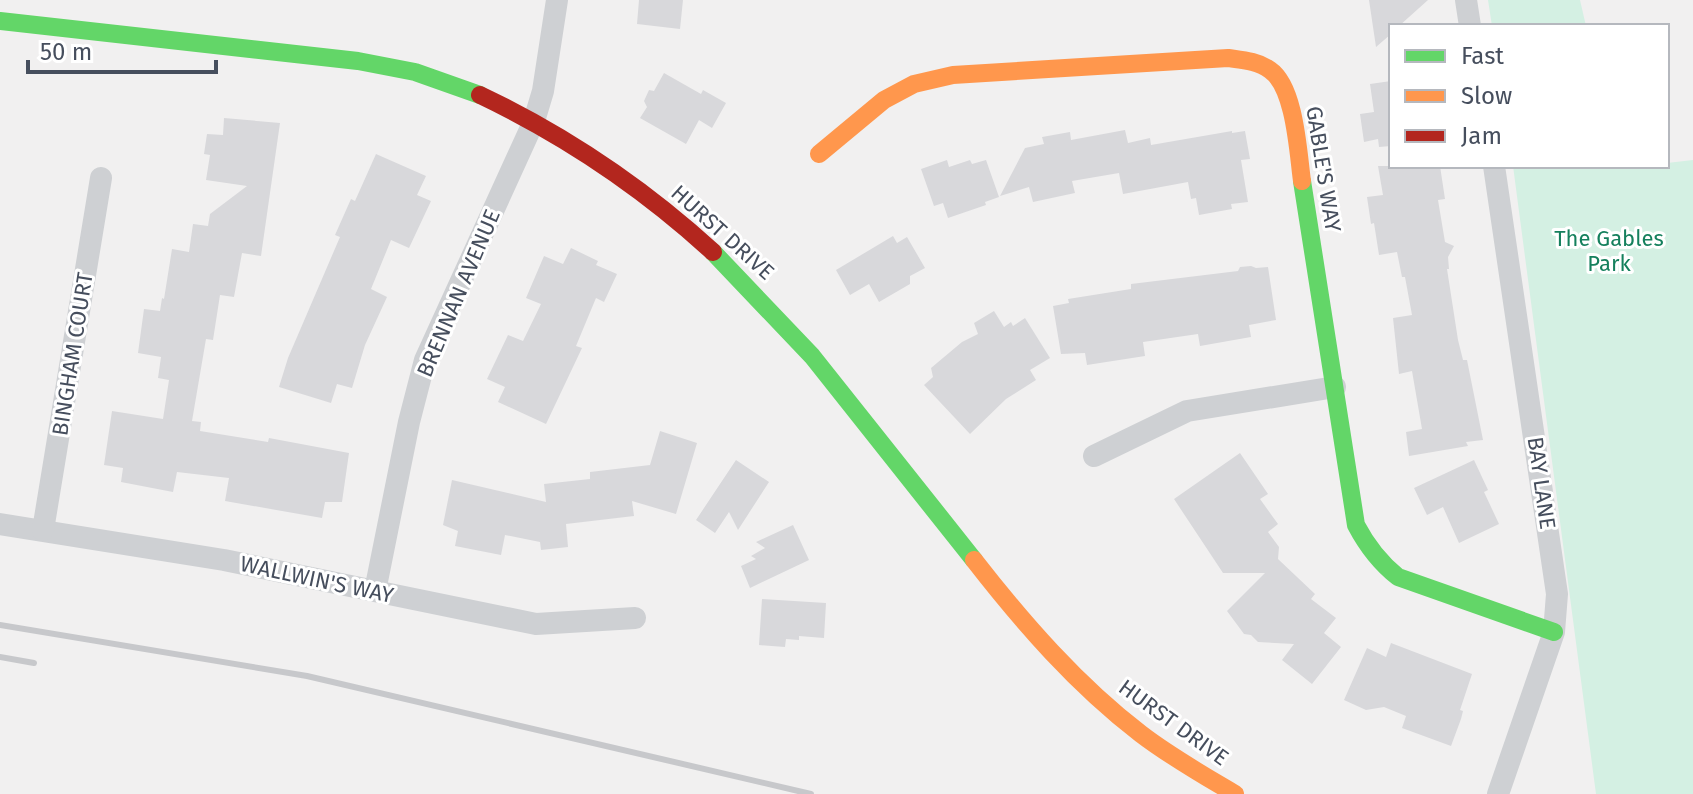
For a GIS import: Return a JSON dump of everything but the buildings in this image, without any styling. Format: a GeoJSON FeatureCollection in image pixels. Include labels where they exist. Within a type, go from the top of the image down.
{"type":"FeatureCollection","features":[{"type":"Feature","properties":{"kind":"street","name":"BRENNAN AVENUE"},"geometry":{"type":"LineString","coordinates":[[375,591],[409,422],[425,360],[534,121],[543,91],[557,0]]}},
{"type":"Feature","properties":{"kind":"street"},"geometry":{"type":"LineString","coordinates":[[1466,0],[1470,24]]}},
{"type":"Feature","properties":{"kind":"street","name":"HURST DRIVE"},"geometry":{"type":"LineString","coordinates":[[0,21],[276,50],[368,63],[452,83],[534,121],[631,182],[736,274],[807,349],[965,548],[1065,665],[1127,723],[1189,767],[1235,794]]}},
{"type":"Feature","properties":{"kind":"street","name":"GABLE'S WAY"},"geometry":{"type":"LineString","coordinates":[[819,154],[884,100],[914,84],[953,75],[1228,58],[1255,61],[1278,75],[1288,94],[1356,525],[1365,545],[1378,562],[1398,577],[1554,632]]}},
{"type":"Feature","properties":{"kind":"street","name":"BAY LANE"},"geometry":{"type":"LineString","coordinates":[[1494,168],[1557,594],[1554,632],[1498,794]]}},
{"type":"Feature","properties":{"kind":"street","name":"BINGHAM COURT"},"geometry":{"type":"LineString","coordinates":[[43,530],[101,178]]}},
{"type":"Feature","properties":{"kind":"street"},"geometry":{"type":"LineString","coordinates":[[1094,456],[1187,411],[1335,387]]}},
{"type":"Feature","properties":{"kind":"street","name":"WALLWIN'S WAY"},"geometry":{"type":"LineString","coordinates":[[0,524],[224,560],[536,624],[635,618]]}},
{"type":"Feature","properties":{"kind":"green space"},"geometry":{"type":"Polygon","coordinates":[[[1488,0],[1580,0],[1586,24],[1492,24],[1488,0]]]}},
{"type":"Feature","properties":{"kind":"green space","name":"The Gables Park"},"geometry":{"type":"Polygon","coordinates":[[[1693,160],[1693,794],[1596,794],[1513,168],[1669,168],[1669,163],[1693,160]]]}},
{"type":"Feature","properties":{"kind":"railway"},"geometry":{"type":"LineString","coordinates":[[0,625],[307,676],[811,794]]}},
{"type":"Feature","properties":{"kind":"railway"},"geometry":{"type":"LineString","coordinates":[[0,657],[34,663]]}},
{"type":"Feature","properties":{"kind":"traffic: fast"},"geometry":{"type":"LineString","coordinates":[[0,21],[358,61],[415,72],[480,95]]}},
{"type":"Feature","properties":{"kind":"traffic: fast"},"geometry":{"type":"LineString","coordinates":[[1302,181],[1356,525],[1360,533],[1379,559],[1398,577],[1554,632]]}},
{"type":"Feature","properties":{"kind":"traffic: fast"},"geometry":{"type":"LineString","coordinates":[[713,252],[812,356],[974,560]]}},
{"type":"Feature","properties":{"kind":"traffic: slow"},"geometry":{"type":"LineString","coordinates":[[819,154],[884,100],[914,84],[953,75],[1228,58],[1250,61],[1270,70],[1278,78],[1294,121],[1302,181]]}},
{"type":"Feature","properties":{"kind":"traffic: slow"},"geometry":{"type":"LineString","coordinates":[[974,560],[1031,630],[1117,715],[1187,766],[1235,794]]}},
{"type":"Feature","properties":{"kind":"traffic: jam"},"geometry":{"type":"LineString","coordinates":[[480,95],[602,164],[659,206],[713,252]]}}]}
